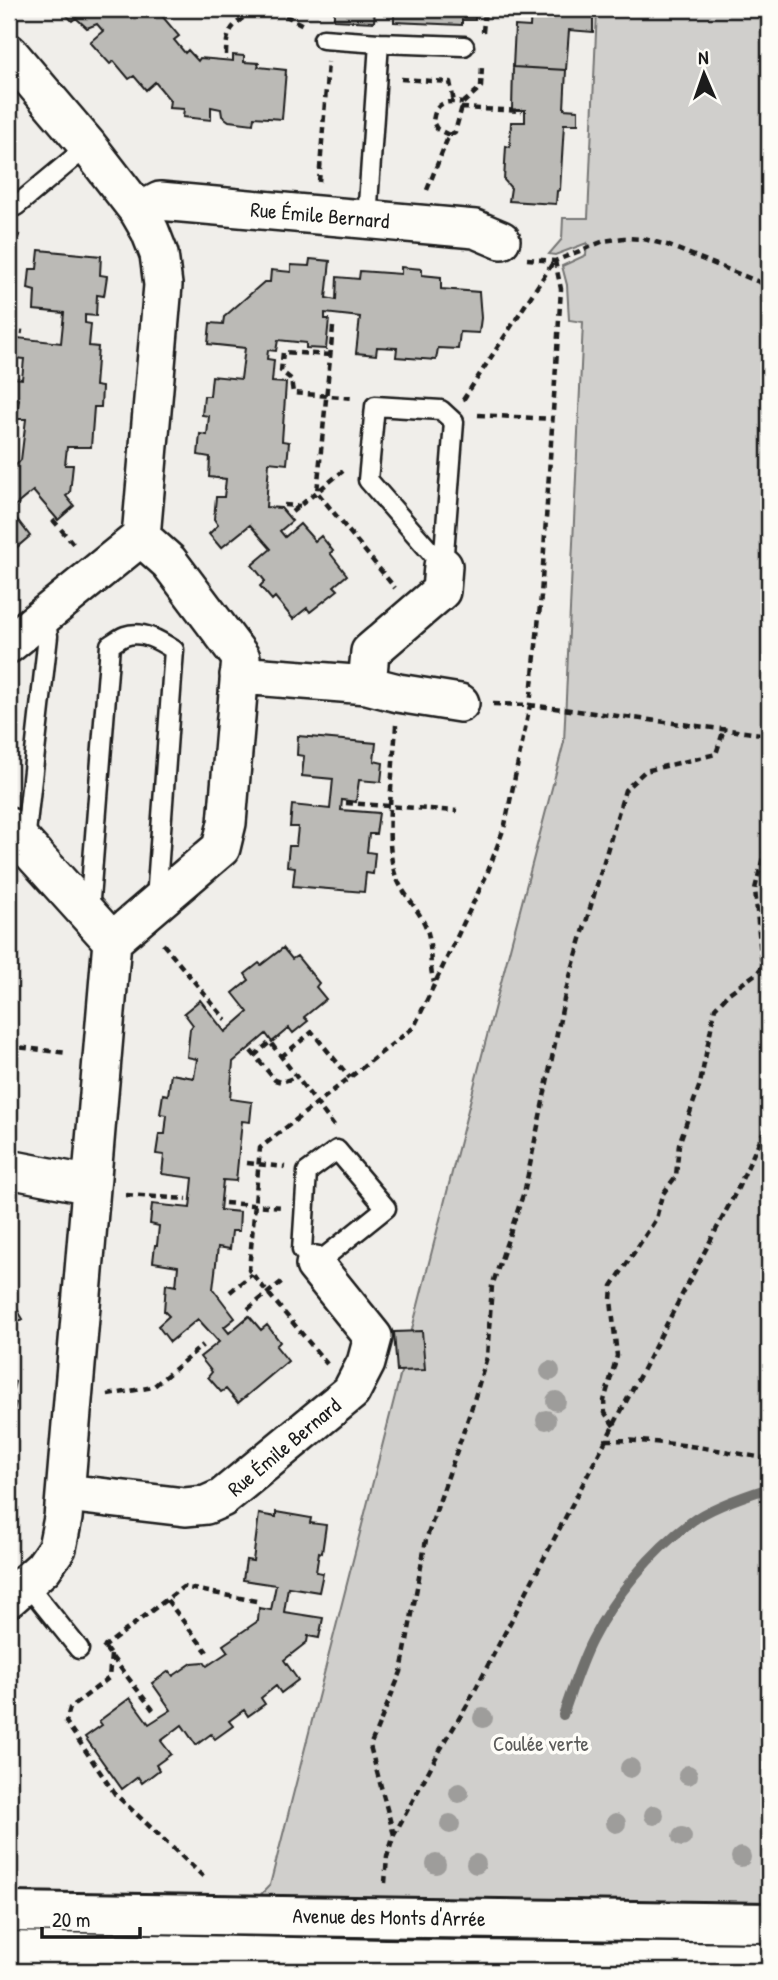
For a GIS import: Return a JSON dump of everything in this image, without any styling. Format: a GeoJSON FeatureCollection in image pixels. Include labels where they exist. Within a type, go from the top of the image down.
{"type":"FeatureCollection","features":[{"type":"Feature","properties":{"kind":"street"},"geometry":{"type":"LineString","coordinates":[[9,53],[88,146],[139,212],[159,254],[163,285],[141,537],[45,612],[9,644]]}},
{"type":"Feature","properties":{"kind":"street","name":"Rue Émile Bernard"},"geometry":{"type":"LineString","coordinates":[[139,212],[160,201],[475,229],[508,249]]}},
{"type":"Feature","properties":{"kind":"street"},"geometry":{"type":"LineString","coordinates":[[108,929],[156,903],[221,848],[227,823],[241,658],[169,562],[141,537]]}},
{"type":"Feature","properties":{"kind":"street"},"geometry":{"type":"LineString","coordinates":[[383,689],[370,652],[441,591],[443,566]]}},
{"type":"Feature","properties":{"kind":"street"},"geometry":{"type":"LineString","coordinates":[[239,675],[383,689],[460,703]]}},
{"type":"Feature","properties":{"kind":"street"},"geometry":{"type":"LineString","coordinates":[[17,837],[108,929],[66,1493],[57,1548],[43,1568],[18,1590]]}},
{"type":"Feature","properties":{"kind":"street"},"geometry":{"type":"LineString","coordinates":[[9,1169],[91,1185]]}},
{"type":"Feature","properties":{"kind":"street","name":"Rue Émile Bernard"},"geometry":{"type":"LineString","coordinates":[[66,1493],[185,1507],[206,1505],[222,1498],[351,1392],[366,1363],[373,1337],[308,1257]]}},
{"type":"Feature","properties":{"kind":"street","name":"Avenue des Monts d'Arrée"},"geometry":{"type":"LineString","coordinates":[[9,1912],[769,1923]]}},
{"type":"Feature","properties":{"kind":"street","name":"Avenue des Monts d'Arrée"},"geometry":{"type":"LineString","coordinates":[[9,1951],[372,1959],[769,1963]]}},
{"type":"Feature","properties":{"kind":"lane"},"geometry":{"type":"LineString","coordinates":[[326,40],[464,46]]}},
{"type":"Feature","properties":{"kind":"lane"},"geometry":{"type":"LineString","coordinates":[[367,219],[379,43]]}},
{"type":"Feature","properties":{"kind":"lane"},"geometry":{"type":"LineString","coordinates":[[16,206],[88,146]]}},
{"type":"Feature","properties":{"kind":"lane"},"geometry":{"type":"LineString","coordinates":[[375,406],[448,416],[443,566],[368,481],[375,406]]}},
{"type":"Feature","properties":{"kind":"lane"},"geometry":{"type":"LineString","coordinates":[[17,837],[48,636],[45,612]]}},
{"type":"Feature","properties":{"kind":"lane"},"geometry":{"type":"LineString","coordinates":[[108,929],[110,645],[126,635],[143,635],[159,640],[174,650],[156,903]]}},
{"type":"Feature","properties":{"kind":"lane"},"geometry":{"type":"LineString","coordinates":[[337,1150],[386,1209],[308,1257],[304,1209],[307,1172],[337,1150]]}},
{"type":"Feature","properties":{"kind":"lane"},"geometry":{"type":"LineString","coordinates":[[18,1590],[79,1649]]}},
{"type":"Feature","properties":{"kind":"path"},"geometry":{"type":"LineString","coordinates":[[226,55],[226,40],[234,25],[255,9]]}},
{"type":"Feature","properties":{"kind":"path"},"geometry":{"type":"LineString","coordinates":[[262,9],[279,12],[326,40],[316,215]]}},
{"type":"Feature","properties":{"kind":"path"},"geometry":{"type":"LineString","coordinates":[[483,37],[485,9]]}},
{"type":"Feature","properties":{"kind":"path"},"geometry":{"type":"LineString","coordinates":[[414,223],[449,135],[455,132],[462,106],[481,87],[482,62]]}},
{"type":"Feature","properties":{"kind":"path"},"geometry":{"type":"LineString","coordinates":[[377,78],[450,82],[454,102]]}},
{"type":"Feature","properties":{"kind":"path"},"geometry":{"type":"LineString","coordinates":[[449,135],[438,129],[433,122],[434,110],[442,103],[454,102],[462,106],[522,111]]}},
{"type":"Feature","properties":{"kind":"path"},"geometry":{"type":"LineString","coordinates":[[448,416],[464,400],[555,261],[604,241],[624,237],[667,245],[769,286]]}},
{"type":"Feature","properties":{"kind":"path"},"geometry":{"type":"LineString","coordinates":[[508,249],[555,261]]}},
{"type":"Feature","properties":{"kind":"path"},"geometry":{"type":"LineString","coordinates":[[351,1392],[248,1270],[260,1148],[414,1027],[487,874],[505,825],[530,705],[541,596],[561,289],[555,261]]}},
{"type":"Feature","properties":{"kind":"path"},"geometry":{"type":"LineString","coordinates":[[9,330],[23,332]]}},
{"type":"Feature","properties":{"kind":"path"},"geometry":{"type":"LineString","coordinates":[[330,355],[283,352],[281,371],[291,379],[293,393],[359,398],[375,406]]}},
{"type":"Feature","properties":{"kind":"path"},"geometry":{"type":"LineString","coordinates":[[448,416],[553,419]]}},
{"type":"Feature","properties":{"kind":"path"},"geometry":{"type":"LineString","coordinates":[[292,512],[344,470],[369,472]]}},
{"type":"Feature","properties":{"kind":"path"},"geometry":{"type":"LineString","coordinates":[[284,505],[300,506]]}},
{"type":"Feature","properties":{"kind":"path"},"geometry":{"type":"LineString","coordinates":[[383,689],[391,806],[390,850],[396,878],[427,928],[430,971],[434,984]]}},
{"type":"Feature","properties":{"kind":"path"},"geometry":{"type":"LineString","coordinates":[[460,703],[530,705],[769,735]]}},
{"type":"Feature","properties":{"kind":"path"},"geometry":{"type":"LineString","coordinates":[[394,1835],[370,1746],[401,1672],[426,1540],[487,1357],[492,1286],[525,1189],[566,990],[625,790],[645,771],[716,754],[723,729]]}},
{"type":"Feature","properties":{"kind":"path"},"geometry":{"type":"LineString","coordinates":[[346,803],[457,811]]}},
{"type":"Feature","properties":{"kind":"path"},"geometry":{"type":"LineString","coordinates":[[614,1426],[605,1413],[604,1401],[617,1356],[612,1286],[656,1219],[662,1195],[676,1176],[679,1144],[700,1084],[715,1008],[729,993],[762,967],[755,889],[769,833]]}},
{"type":"Feature","properties":{"kind":"path"},"geometry":{"type":"LineString","coordinates":[[108,929],[142,953],[159,939],[226,1020]]}},
{"type":"Feature","properties":{"kind":"path"},"geometry":{"type":"LineString","coordinates":[[762,967],[769,970]]}},
{"type":"Feature","properties":{"kind":"path"},"geometry":{"type":"LineString","coordinates":[[281,1057],[312,1032],[350,1078]]}},
{"type":"Feature","properties":{"kind":"path"},"geometry":{"type":"LineString","coordinates":[[297,1077],[282,1082],[275,1080],[253,1054],[270,1042],[318,1104],[340,1134],[337,1150]]}},
{"type":"Feature","properties":{"kind":"path"},"geometry":{"type":"LineString","coordinates":[[11,1044],[50,1051]]}},
{"type":"Feature","properties":{"kind":"path"},"geometry":{"type":"LineString","coordinates":[[385,1917],[384,1881],[387,1857],[394,1835],[440,1750],[467,1707],[738,1188],[769,1120]]}},
{"type":"Feature","properties":{"kind":"path"},"geometry":{"type":"LineString","coordinates":[[247,1164],[291,1167],[307,1172]]}},
{"type":"Feature","properties":{"kind":"path"},"geometry":{"type":"LineString","coordinates":[[91,1185],[118,1194],[187,1199]]}},
{"type":"Feature","properties":{"kind":"path"},"geometry":{"type":"LineString","coordinates":[[225,1203],[304,1209]]}},
{"type":"Feature","properties":{"kind":"path"},"geometry":{"type":"LineString","coordinates":[[248,1309],[308,1257]]}},
{"type":"Feature","properties":{"kind":"path"},"geometry":{"type":"LineString","coordinates":[[230,1293],[252,1274]]}},
{"type":"Feature","properties":{"kind":"path"},"geometry":{"type":"LineString","coordinates":[[73,1400],[153,1387],[203,1345]]}},
{"type":"Feature","properties":{"kind":"path"},"geometry":{"type":"LineString","coordinates":[[606,1440],[636,1440],[769,1459]]}},
{"type":"Feature","properties":{"kind":"path"},"geometry":{"type":"LineString","coordinates":[[104,1647],[183,1587],[261,1602]]}},
{"type":"Feature","properties":{"kind":"path"},"geometry":{"type":"LineString","coordinates":[[167,1600],[207,1652]]}},
{"type":"Feature","properties":{"kind":"path"},"geometry":{"type":"LineString","coordinates":[[79,1649],[99,1641],[153,1710]]}},
{"type":"Feature","properties":{"kind":"path"},"geometry":{"type":"LineString","coordinates":[[111,1655],[109,1678],[70,1708],[66,1722],[115,1794],[210,1883]]}},
{"type":"Feature","properties":{"kind":"green space","name":"Coulée verte"},"geometry":{"type":"Polygon","coordinates":[[[597,9],[769,9],[769,1938],[756,1971],[187,1971],[270,1885],[564,742],[583,322],[569,320],[567,285],[562,266],[586,255],[587,243],[555,255],[549,254],[562,239],[563,218],[588,218],[597,9]]]}},
{"type":"Feature","properties":{"kind":"building"},"geometry":{"type":"Polygon","coordinates":[[[61,9],[160,9],[165,14],[162,16],[179,36],[174,40],[185,53],[188,50],[198,61],[200,58],[233,61],[233,55],[244,56],[244,62],[259,63],[258,67],[286,70],[282,119],[254,117],[253,124],[229,121],[222,116],[221,109],[211,107],[211,120],[183,117],[184,109],[169,108],[170,100],[155,82],[146,90],[134,76],[129,79],[114,61],[110,64],[90,42],[103,31],[97,24],[87,28],[76,18],[72,21],[61,9]]]}},
{"type":"Feature","properties":{"kind":"building"},"geometry":{"type":"Polygon","coordinates":[[[334,9],[375,9],[374,22],[334,20],[334,9]]]}},
{"type":"Feature","properties":{"kind":"building"},"geometry":{"type":"Polygon","coordinates":[[[394,9],[475,9],[475,20],[462,20],[462,25],[394,22],[394,9]]]}},
{"type":"Feature","properties":{"kind":"building"},"geometry":{"type":"Polygon","coordinates":[[[531,9],[585,9],[585,15],[593,16],[593,32],[569,30],[566,70],[513,67],[515,26],[530,27],[531,9]]]}},
{"type":"Feature","properties":{"kind":"building"},"geometry":{"type":"Polygon","coordinates":[[[513,67],[566,70],[564,109],[578,110],[578,124],[564,124],[560,190],[557,191],[556,204],[509,201],[511,188],[504,180],[506,146],[510,147],[511,122],[525,122],[525,110],[512,110],[513,67]]]}},
{"type":"Feature","properties":{"kind":"building"},"geometry":{"type":"Polygon","coordinates":[[[39,250],[101,256],[100,275],[107,276],[104,296],[97,295],[96,316],[85,315],[85,323],[91,324],[89,346],[98,347],[95,386],[102,387],[101,407],[94,407],[91,447],[67,447],[65,465],[73,465],[70,493],[66,496],[74,506],[58,520],[33,491],[10,510],[30,536],[9,554],[9,465],[15,466],[21,460],[26,419],[16,419],[19,399],[11,398],[14,378],[22,379],[24,359],[15,358],[18,338],[61,343],[64,313],[34,310],[35,291],[28,289],[30,269],[37,269],[39,250]]]}},
{"type":"Feature","properties":{"kind":"building"},"geometry":{"type":"Polygon","coordinates":[[[310,259],[330,261],[326,298],[336,300],[337,277],[359,279],[360,271],[401,274],[401,267],[422,269],[422,275],[441,277],[441,289],[479,292],[481,318],[479,333],[460,332],[458,349],[438,348],[436,360],[396,357],[397,348],[377,347],[376,355],[356,353],[360,317],[325,313],[325,319],[329,319],[326,349],[306,348],[306,343],[278,340],[276,351],[268,350],[267,359],[274,360],[272,382],[286,383],[282,441],[289,442],[287,464],[269,462],[266,507],[281,508],[292,521],[280,531],[285,537],[300,524],[315,541],[321,536],[347,575],[334,586],[338,590],[310,612],[307,608],[293,619],[275,597],[272,600],[260,586],[265,581],[252,565],[271,549],[250,525],[221,548],[209,534],[218,525],[214,519],[216,497],[224,497],[226,479],[209,477],[210,457],[198,455],[200,434],[207,435],[209,416],[202,415],[204,396],[210,396],[212,376],[241,379],[245,348],[208,344],[210,323],[223,324],[224,317],[264,282],[270,282],[271,270],[291,272],[291,265],[309,266],[310,259]]]}},
{"type":"Feature","properties":{"kind":"building"},"geometry":{"type":"Polygon","coordinates":[[[298,736],[376,743],[374,761],[383,763],[381,782],[359,780],[356,802],[342,800],[341,810],[379,813],[376,834],[369,834],[367,852],[375,853],[373,874],[366,873],[364,892],[293,886],[295,867],[287,866],[289,846],[296,846],[298,827],[290,827],[292,805],[330,809],[333,779],[302,776],[304,756],[297,755],[298,736]]]}},
{"type":"Feature","properties":{"kind":"building"},"geometry":{"type":"Polygon","coordinates":[[[283,948],[292,959],[297,956],[319,983],[316,987],[326,999],[304,1017],[308,1021],[293,1033],[289,1028],[272,1042],[266,1034],[233,1062],[230,1099],[252,1102],[250,1122],[242,1121],[236,1181],[223,1180],[220,1210],[240,1212],[239,1231],[232,1231],[230,1249],[218,1247],[213,1289],[235,1318],[224,1327],[229,1333],[249,1316],[261,1330],[267,1325],[280,1342],[276,1346],[288,1361],[238,1403],[226,1389],[221,1392],[208,1377],[212,1372],[200,1357],[219,1342],[198,1319],[170,1342],[158,1326],[169,1316],[164,1311],[166,1284],[176,1286],[178,1266],[153,1262],[159,1226],[150,1224],[152,1204],[190,1208],[193,1178],[162,1174],[164,1155],[156,1154],[159,1134],[165,1134],[167,1115],[160,1114],[163,1094],[168,1095],[171,1074],[194,1078],[197,1059],[187,1057],[190,1029],[193,1025],[184,1013],[200,1000],[225,1032],[248,1012],[233,993],[249,980],[245,974],[283,948]]]}},
{"type":"Feature","properties":{"kind":"building"},"geometry":{"type":"Polygon","coordinates":[[[12,1301],[23,1319],[10,1326],[14,1333],[9,1350],[9,1302],[12,1301]]]}},
{"type":"Feature","properties":{"kind":"building"},"geometry":{"type":"Polygon","coordinates":[[[422,1331],[425,1370],[397,1371],[394,1332],[422,1331]]]}},
{"type":"Feature","properties":{"kind":"building"},"geometry":{"type":"Polygon","coordinates":[[[9,1380],[15,1382],[10,1401],[16,1403],[11,1423],[9,1423],[9,1380]]]}},
{"type":"Feature","properties":{"kind":"building"},"geometry":{"type":"Polygon","coordinates":[[[276,1512],[311,1518],[310,1523],[326,1525],[316,1572],[323,1573],[319,1592],[288,1587],[284,1612],[323,1618],[319,1638],[308,1636],[307,1642],[284,1660],[298,1680],[281,1693],[276,1686],[261,1698],[265,1704],[248,1716],[244,1710],[229,1721],[233,1726],[215,1739],[211,1734],[196,1745],[182,1725],[161,1741],[171,1754],[156,1765],[159,1770],[142,1783],[138,1777],[122,1789],[85,1737],[102,1725],[99,1721],[130,1698],[149,1724],[171,1710],[152,1683],[169,1671],[173,1676],[192,1663],[204,1662],[207,1666],[228,1652],[223,1645],[258,1621],[259,1608],[271,1610],[276,1585],[243,1580],[246,1560],[253,1561],[259,1514],[276,1517],[276,1512]]]}},
{"type":"Feature","properties":{"kind":"waterway"},"geometry":{"type":"LineString","coordinates":[[563,1715],[592,1640],[635,1575],[676,1534],[699,1517],[729,1502],[769,1488]]}}]}
